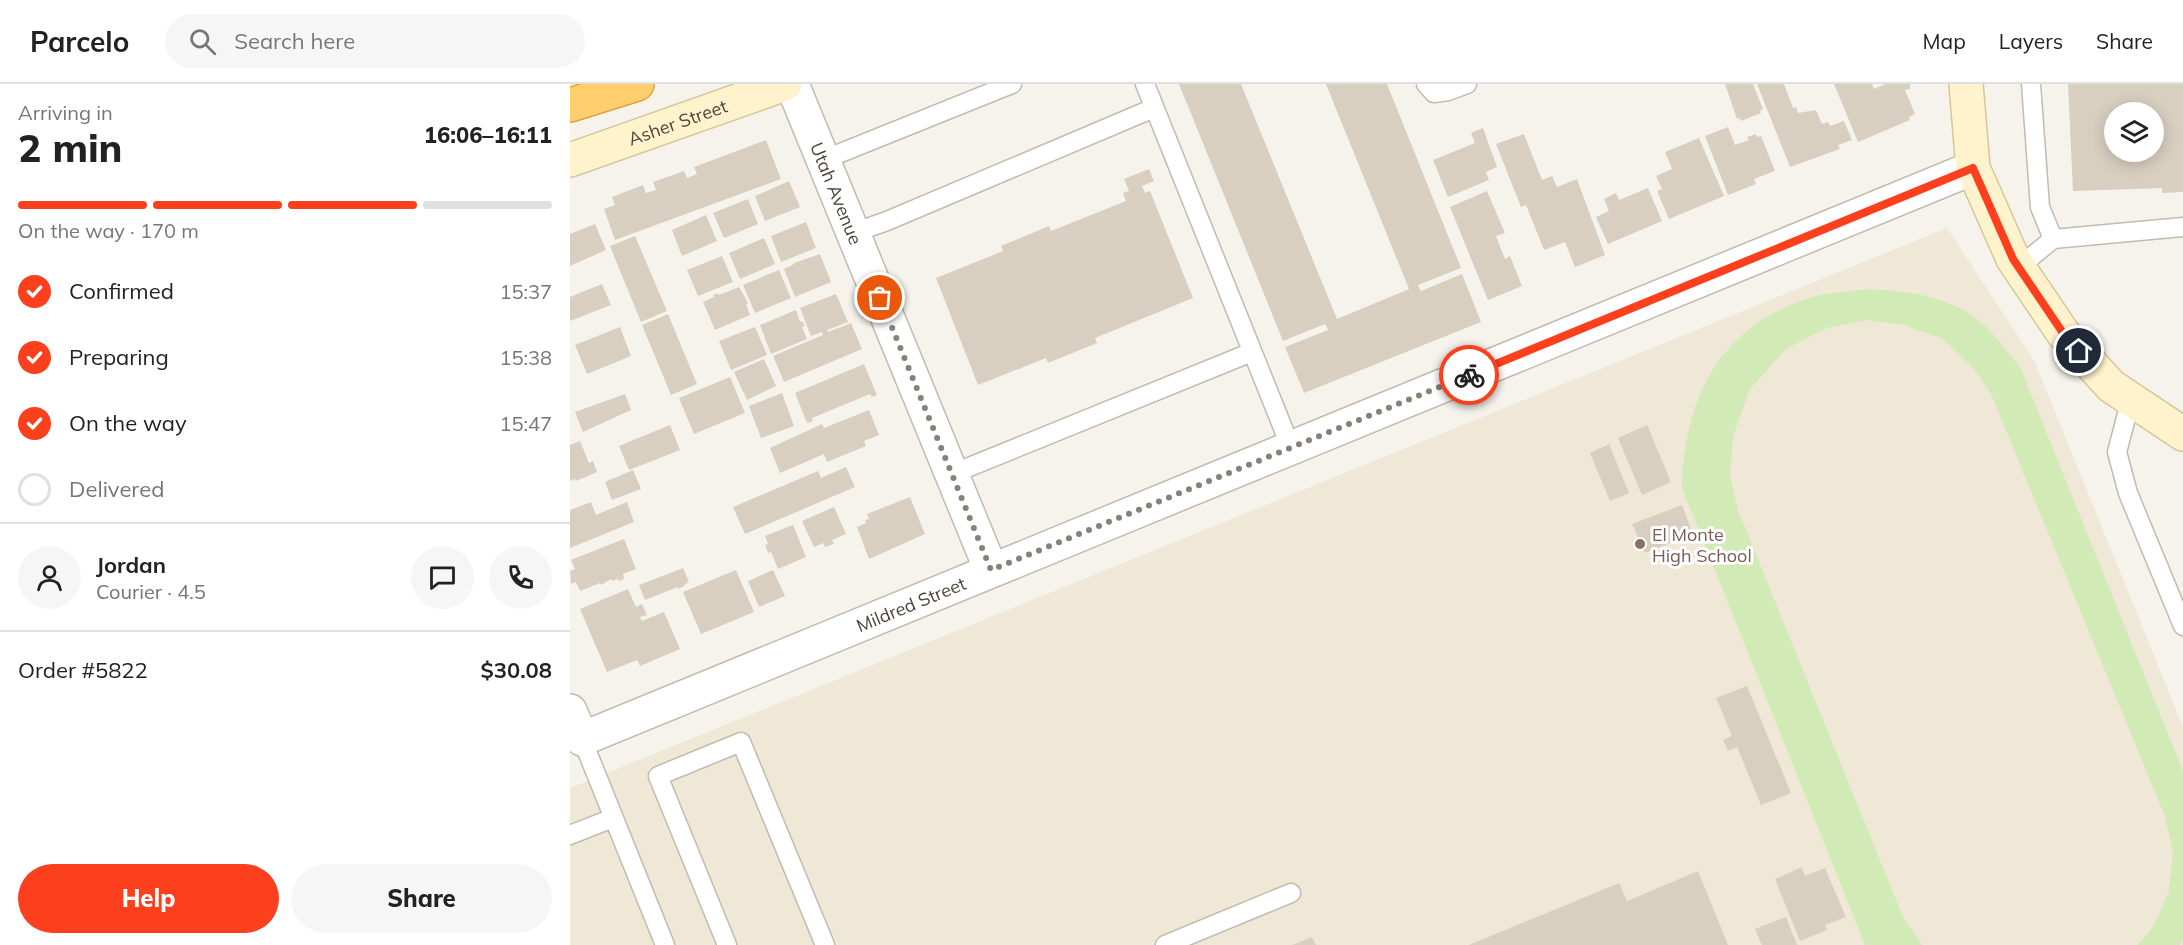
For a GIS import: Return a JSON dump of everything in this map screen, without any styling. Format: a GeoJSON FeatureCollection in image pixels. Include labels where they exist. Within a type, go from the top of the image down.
{"type":"FeatureCollection","features":[{"type":"Feature","properties":{"kind":"highway"},"geometry":{"type":"LineString","coordinates":[[570,105],[637,84]]}},
{"type":"Feature","properties":{"kind":"street","name":"Asher Street"},"geometry":{"type":"LineString","coordinates":[[570,160],[785,84]]}},
{"type":"Feature","properties":{"kind":"street","name":"Utah Avenue"},"geometry":{"type":"LineString","coordinates":[[792,84],[991,570]]}},
{"type":"Feature","properties":{"kind":"street"},"geometry":{"type":"LineString","coordinates":[[1966,84],[1973,168],[2013,259],[2063,333],[2111,386],[2183,434]]}},
{"type":"Feature","properties":{"kind":"street","name":"Mildred Street"},"geometry":{"type":"LineString","coordinates":[[576,725],[991,570],[1973,168]]}},
{"type":"Feature","properties":{"kind":"lane"},"geometry":{"type":"LineString","coordinates":[[823,160],[1012,84]]}},
{"type":"Feature","properties":{"kind":"lane"},"geometry":{"type":"LineString","coordinates":[[1145,84],[1291,448]]}},
{"type":"Feature","properties":{"kind":"lane"},"geometry":{"type":"LineString","coordinates":[[1426,84],[1434,93],[1448,92],[1467,84]]}},
{"type":"Feature","properties":{"kind":"lane"},"geometry":{"type":"LineString","coordinates":[[2031,84],[2040,207],[2053,239]]}},
{"type":"Feature","properties":{"kind":"lane"},"geometry":{"type":"LineString","coordinates":[[853,233],[887,221],[1154,108]]}},
{"type":"Feature","properties":{"kind":"lane"},"geometry":{"type":"LineString","coordinates":[[2019,267],[2053,239],[2183,227]]}},
{"type":"Feature","properties":{"kind":"lane"},"geometry":{"type":"LineString","coordinates":[[952,474],[1251,352]]}},
{"type":"Feature","properties":{"kind":"lane"},"geometry":{"type":"LineString","coordinates":[[2132,399],[2117,452],[2128,494],[2183,626]]}},
{"type":"Feature","properties":{"kind":"lane"},"geometry":{"type":"LineString","coordinates":[[576,725],[665,945]]}},
{"type":"Feature","properties":{"kind":"lane"},"geometry":{"type":"LineString","coordinates":[[727,945],[658,776],[741,742],[825,945]]}},
{"type":"Feature","properties":{"kind":"lane"},"geometry":{"type":"LineString","coordinates":[[570,835],[613,818]]}},
{"type":"Feature","properties":{"kind":"lane"},"geometry":{"type":"LineString","coordinates":[[1165,945],[1291,893]]}},
{"type":"Feature","properties":{"kind":"shaded area","name":"El Monte High School"},"geometry":{"type":"Polygon","coordinates":[[[1947,228],[2034,360],[2183,727],[2183,945],[570,945],[570,788],[1947,228]]]}},
{"type":"Feature","properties":{"kind":"green space"},"geometry":{"type":"Polygon","coordinates":[[[1868,289],[1899,291],[1929,297],[1958,307],[1984,325],[2020,367],[2183,771],[2183,940],[2180,945],[2138,945],[2154,926],[2169,891],[2173,852],[2164,814],[1991,394],[1974,369],[1943,339],[1904,325],[1866,320],[1827,328],[1786,349],[1749,390],[1733,437],[1730,476],[1738,510],[1903,917],[1922,945],[1865,945],[1682,488],[1684,455],[1690,424],[1700,395],[1714,368],[1732,345],[1754,325],[1781,309],[1820,295],[1868,289]]]}},
{"type":"Feature","properties":{"kind":"building"},"geometry":{"type":"Polygon","coordinates":[[[1179,84],[1241,84],[1337,319],[1409,289],[1326,84],[1387,84],[1461,268],[1418,285],[1421,291],[1462,274],[1481,322],[1304,393],[1285,347],[1328,330],[1325,324],[1283,341],[1179,84]]]}},
{"type":"Feature","properties":{"kind":"building"},"geometry":{"type":"Polygon","coordinates":[[[1725,84],[1753,84],[1763,109],[1760,110],[1761,113],[1741,121],[1740,118],[1737,119],[1725,84]]]}},
{"type":"Feature","properties":{"kind":"building"},"geometry":{"type":"Polygon","coordinates":[[[1757,84],[1784,84],[1793,108],[1796,107],[1798,113],[1816,110],[1822,124],[1828,122],[1830,126],[1844,121],[1852,140],[1838,145],[1840,149],[1790,167],[1757,84]]]}},
{"type":"Feature","properties":{"kind":"building"},"geometry":{"type":"Polygon","coordinates":[[[1834,84],[1872,84],[1874,89],[1886,84],[1910,84],[1910,89],[1905,90],[1915,114],[1909,117],[1910,120],[1858,142],[1834,84]]]}},
{"type":"Feature","properties":{"kind":"building"},"geometry":{"type":"Polygon","coordinates":[[[2068,84],[2183,84],[2183,192],[2162,193],[2162,188],[2073,191],[2068,84]]]}},
{"type":"Feature","properties":{"kind":"building"},"geometry":{"type":"Polygon","coordinates":[[[1728,127],[1735,145],[1749,140],[1747,137],[1756,134],[1757,137],[1761,136],[1775,171],[1754,179],[1756,184],[1728,195],[1705,136],[1728,127]]]}},
{"type":"Feature","properties":{"kind":"building"},"geometry":{"type":"Polygon","coordinates":[[[1483,128],[1497,167],[1486,172],[1489,180],[1448,197],[1433,160],[1475,143],[1471,133],[1483,128]]]}},
{"type":"Feature","properties":{"kind":"building"},"geometry":{"type":"Polygon","coordinates":[[[1524,134],[1542,180],[1552,176],[1557,187],[1577,179],[1605,255],[1575,267],[1565,242],[1544,250],[1526,205],[1521,207],[1496,144],[1524,134]]]}},
{"type":"Feature","properties":{"kind":"building"},"geometry":{"type":"Polygon","coordinates":[[[1699,138],[1724,196],[1669,219],[1657,191],[1662,189],[1656,176],[1672,169],[1665,152],[1699,138]]]}},
{"type":"Feature","properties":{"kind":"building"},"geometry":{"type":"Polygon","coordinates":[[[766,140],[781,179],[615,240],[604,209],[615,205],[612,197],[643,185],[646,193],[656,190],[653,182],[684,171],[687,178],[697,174],[694,167],[766,140]]]}},
{"type":"Feature","properties":{"kind":"building"},"geometry":{"type":"Polygon","coordinates":[[[1149,169],[1154,181],[1142,186],[1145,193],[1150,191],[1193,298],[1095,338],[1097,343],[1048,363],[1046,358],[978,385],[936,278],[1003,251],[1001,246],[1049,226],[1051,231],[1126,201],[1123,193],[1129,191],[1124,179],[1149,169]]]}},
{"type":"Feature","properties":{"kind":"building"},"geometry":{"type":"Polygon","coordinates":[[[789,181],[800,207],[765,221],[755,196],[789,181]]]}},
{"type":"Feature","properties":{"kind":"building"},"geometry":{"type":"Polygon","coordinates":[[[1648,188],[1662,221],[1608,244],[1596,217],[1609,211],[1604,199],[1616,193],[1619,200],[1648,188]]]}},
{"type":"Feature","properties":{"kind":"building"},"geometry":{"type":"Polygon","coordinates":[[[1487,191],[1505,233],[1496,236],[1505,259],[1510,256],[1522,286],[1488,300],[1450,207],[1487,191]]]}},
{"type":"Feature","properties":{"kind":"building"},"geometry":{"type":"Polygon","coordinates":[[[748,199],[758,224],[724,238],[713,213],[748,199]]]}},
{"type":"Feature","properties":{"kind":"building"},"geometry":{"type":"Polygon","coordinates":[[[706,215],[717,241],[682,256],[672,230],[706,215]]]}},
{"type":"Feature","properties":{"kind":"building"},"geometry":{"type":"Polygon","coordinates":[[[806,222],[816,248],[781,262],[771,236],[806,222]]]}},
{"type":"Feature","properties":{"kind":"building"},"geometry":{"type":"Polygon","coordinates":[[[595,224],[606,250],[570,266],[570,234],[595,224]]]}},
{"type":"Feature","properties":{"kind":"building"},"geometry":{"type":"Polygon","coordinates":[[[635,236],[667,311],[641,322],[610,246],[635,236]]]}},
{"type":"Feature","properties":{"kind":"building"},"geometry":{"type":"Polygon","coordinates":[[[764,238],[775,264],[740,279],[729,253],[764,238]]]}},
{"type":"Feature","properties":{"kind":"building"},"geometry":{"type":"Polygon","coordinates":[[[820,254],[831,282],[795,297],[784,269],[820,254]]]}},
{"type":"Feature","properties":{"kind":"building"},"geometry":{"type":"Polygon","coordinates":[[[722,256],[733,282],[698,296],[687,270],[722,256]]]}},
{"type":"Feature","properties":{"kind":"building"},"geometry":{"type":"Polygon","coordinates":[[[779,270],[791,298],[755,313],[743,285],[779,270]]]}},
{"type":"Feature","properties":{"kind":"building"},"geometry":{"type":"Polygon","coordinates":[[[602,284],[611,305],[570,321],[570,297],[602,284]]]}},
{"type":"Feature","properties":{"kind":"building"},"geometry":{"type":"Polygon","coordinates":[[[739,287],[748,303],[746,304],[750,315],[715,330],[703,302],[714,297],[713,295],[739,287]]]}},
{"type":"Feature","properties":{"kind":"building"},"geometry":{"type":"Polygon","coordinates":[[[836,294],[848,322],[827,330],[828,332],[851,323],[862,349],[784,382],[773,356],[823,335],[822,332],[811,336],[800,308],[836,294]]]}},
{"type":"Feature","properties":{"kind":"building"},"geometry":{"type":"Polygon","coordinates":[[[796,310],[800,322],[802,321],[805,326],[802,327],[807,339],[771,354],[760,325],[796,310]]]}},
{"type":"Feature","properties":{"kind":"building"},"geometry":{"type":"Polygon","coordinates":[[[668,314],[697,384],[671,395],[642,325],[668,314]]]}},
{"type":"Feature","properties":{"kind":"building"},"geometry":{"type":"Polygon","coordinates":[[[620,327],[631,356],[587,374],[575,345],[620,327]]]}},
{"type":"Feature","properties":{"kind":"building"},"geometry":{"type":"Polygon","coordinates":[[[755,327],[767,355],[731,370],[719,341],[755,327]]]}},
{"type":"Feature","properties":{"kind":"building"},"geometry":{"type":"Polygon","coordinates":[[[764,359],[776,386],[747,400],[734,372],[764,359]]]}},
{"type":"Feature","properties":{"kind":"building"},"geometry":{"type":"Polygon","coordinates":[[[864,364],[877,395],[872,397],[870,394],[812,418],[813,421],[807,423],[795,393],[864,364]]]}},
{"type":"Feature","properties":{"kind":"building"},"geometry":{"type":"Polygon","coordinates":[[[730,377],[745,413],[694,434],[679,398],[730,377]]]}},
{"type":"Feature","properties":{"kind":"building"},"geometry":{"type":"Polygon","coordinates":[[[782,393],[794,426],[761,438],[749,406],[782,393]]]}},
{"type":"Feature","properties":{"kind":"building"},"geometry":{"type":"Polygon","coordinates":[[[625,394],[631,410],[583,432],[575,412],[625,394]]]}},
{"type":"Feature","properties":{"kind":"building"},"geometry":{"type":"Polygon","coordinates":[[[869,410],[879,435],[864,441],[866,446],[827,462],[824,454],[780,473],[770,448],[822,424],[824,428],[869,410]]]}},
{"type":"Feature","properties":{"kind":"building"},"geometry":{"type":"Polygon","coordinates":[[[670,425],[680,450],[629,470],[619,446],[670,425]]]}},
{"type":"Feature","properties":{"kind":"building"},"geometry":{"type":"Polygon","coordinates":[[[1647,425],[1671,482],[1642,495],[1618,438],[1647,425]]]}},
{"type":"Feature","properties":{"kind":"building"},"geometry":{"type":"Polygon","coordinates":[[[580,441],[589,463],[593,461],[597,472],[576,481],[575,479],[570,481],[570,445],[580,441]]]}},
{"type":"Feature","properties":{"kind":"building"},"geometry":{"type":"Polygon","coordinates":[[[1609,444],[1629,493],[1610,501],[1590,453],[1609,444]]]}},
{"type":"Feature","properties":{"kind":"building"},"geometry":{"type":"Polygon","coordinates":[[[846,467],[855,487],[745,534],[733,507],[818,471],[821,478],[846,467]]]}},
{"type":"Feature","properties":{"kind":"building"},"geometry":{"type":"Polygon","coordinates":[[[633,470],[641,489],[612,500],[605,482],[633,470]]]}},
{"type":"Feature","properties":{"kind":"building"},"geometry":{"type":"Polygon","coordinates":[[[910,497],[925,534],[869,559],[857,527],[866,523],[865,520],[869,519],[867,514],[910,497]]]}},
{"type":"Feature","properties":{"kind":"building"},"geometry":{"type":"Polygon","coordinates":[[[591,502],[596,515],[627,502],[634,522],[570,548],[570,510],[591,502]]]}},
{"type":"Feature","properties":{"kind":"building"},"geometry":{"type":"Polygon","coordinates":[[[1682,505],[1693,534],[1645,553],[1632,524],[1682,505]]]}},
{"type":"Feature","properties":{"kind":"building"},"geometry":{"type":"Polygon","coordinates":[[[834,507],[846,534],[832,540],[834,544],[825,547],[823,543],[814,547],[802,521],[834,507]]]}},
{"type":"Feature","properties":{"kind":"building"},"geometry":{"type":"Polygon","coordinates":[[[793,525],[806,557],[778,569],[771,552],[768,553],[765,536],[793,525]]]}},
{"type":"Feature","properties":{"kind":"building"},"geometry":{"type":"Polygon","coordinates":[[[624,539],[636,569],[623,574],[624,579],[619,581],[611,579],[601,585],[600,583],[580,591],[576,582],[571,584],[570,571],[575,569],[571,560],[624,539]]]}},
{"type":"Feature","properties":{"kind":"building"},"geometry":{"type":"Polygon","coordinates":[[[683,568],[689,582],[678,589],[678,587],[645,600],[639,585],[683,568]]]}},
{"type":"Feature","properties":{"kind":"building"},"geometry":{"type":"Polygon","coordinates":[[[736,570],[754,612],[701,634],[683,592],[736,570]]]}},
{"type":"Feature","properties":{"kind":"building"},"geometry":{"type":"Polygon","coordinates":[[[773,570],[785,596],[759,607],[748,581],[773,570]]]}},
{"type":"Feature","properties":{"kind":"building"},"geometry":{"type":"Polygon","coordinates":[[[628,589],[636,607],[642,604],[647,615],[640,617],[642,621],[664,612],[680,649],[640,666],[637,660],[607,672],[580,609],[628,589]]]}},
{"type":"Feature","properties":{"kind":"building"},"geometry":{"type":"Polygon","coordinates":[[[1747,686],[1791,793],[1761,805],[1737,747],[1728,751],[1723,740],[1732,736],[1716,698],[1747,686]]]}},
{"type":"Feature","properties":{"kind":"building"},"geometry":{"type":"Polygon","coordinates":[[[1802,867],[1805,876],[1825,868],[1846,917],[1825,925],[1827,930],[1800,941],[1775,879],[1802,867]]]}},
{"type":"Feature","properties":{"kind":"building"},"geometry":{"type":"Polygon","coordinates":[[[1698,871],[1728,945],[1469,945],[1619,883],[1627,901],[1698,871]]]}},
{"type":"Feature","properties":{"kind":"building"},"geometry":{"type":"Polygon","coordinates":[[[1786,917],[1797,945],[1762,945],[1755,929],[1786,917]]]}},
{"type":"Feature","properties":{"kind":"building"},"geometry":{"type":"Polygon","coordinates":[[[1312,937],[1316,945],[1292,945],[1312,937]]]}},
{"type":"Feature","properties":{"kind":"way so far"},"geometry":{"type":"LineString","coordinates":[[880,298],[991,570],[1469,375]]}},
{"type":"Feature","properties":{"kind":"place","name":"El Monte High School"},"geometry":{"type":"Point","coordinates":[1640,544]}},
{"type":"Feature","properties":{"kind":"route"},"geometry":{"type":"LineString","coordinates":[[1469,375],[1973,168],[2013,259],[2063,333],[2079,351]]}}]}
